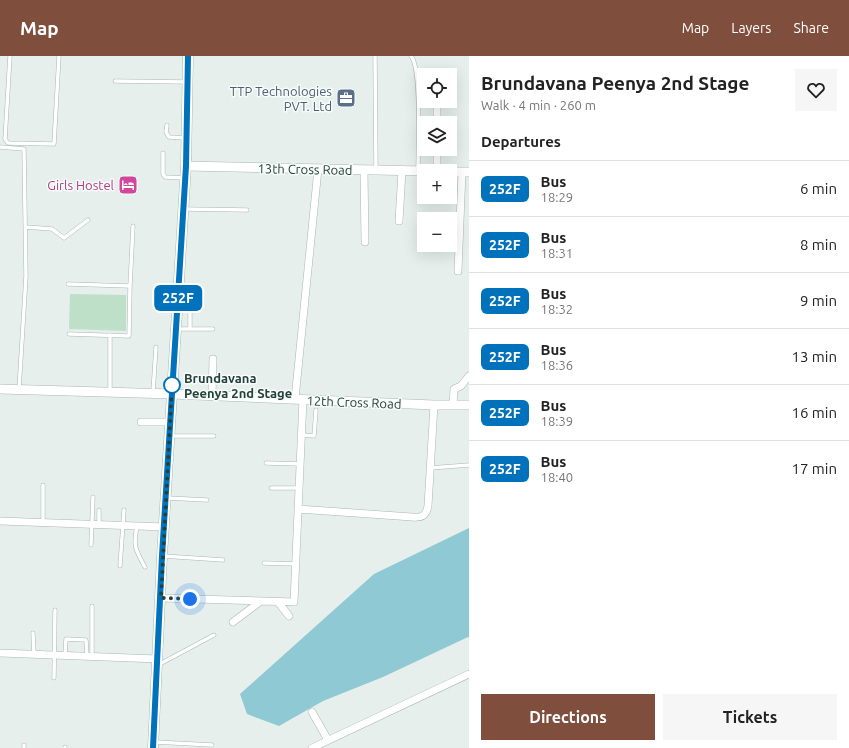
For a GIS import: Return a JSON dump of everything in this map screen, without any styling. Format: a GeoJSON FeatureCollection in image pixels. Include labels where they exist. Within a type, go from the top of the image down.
{"type":"FeatureCollection","features":[{"type":"Feature","properties":{"kind":"main road"},"geometry":{"type":"LineString","coordinates":[[153,745],[162,556],[186,178],[188,56]]}},
{"type":"Feature","properties":{"kind":"street"},"geometry":{"type":"LineString","coordinates":[[437,108],[437,116]]}},
{"type":"Feature","properties":{"kind":"street","name":"13th Cross Road"},"geometry":{"type":"LineString","coordinates":[[186,166],[417,171]]}},
{"type":"Feature","properties":{"kind":"street"},"geometry":{"type":"LineString","coordinates":[[161,598],[294,602],[301,435],[299,399],[318,169]]}},
{"type":"Feature","properties":{"kind":"street"},"geometry":{"type":"LineString","coordinates":[[364,170],[365,242]]}},
{"type":"Feature","properties":{"kind":"street"},"geometry":{"type":"LineString","coordinates":[[399,221],[402,171]]}},
{"type":"Feature","properties":{"kind":"street"},"geometry":{"type":"LineString","coordinates":[[458,271],[466,172]]}},
{"type":"Feature","properties":{"kind":"street"},"geometry":{"type":"LineString","coordinates":[[212,396],[213,359]]}},
{"type":"Feature","properties":{"kind":"street"},"geometry":{"type":"LineString","coordinates":[[453,405],[454,389],[461,386],[469,376]]}},
{"type":"Feature","properties":{"kind":"street","name":"12th Cross Road"},"geometry":{"type":"LineString","coordinates":[[0,389],[469,405]]}},
{"type":"Feature","properties":{"kind":"street"},"geometry":{"type":"LineString","coordinates":[[298,509],[420,518],[424,516],[427,511],[434,405]]}},
{"type":"Feature","properties":{"kind":"street"},"geometry":{"type":"LineString","coordinates":[[141,422],[170,422]]}},
{"type":"Feature","properties":{"kind":"street"},"geometry":{"type":"LineString","coordinates":[[0,521],[165,527]]}},
{"type":"Feature","properties":{"kind":"street"},"geometry":{"type":"LineString","coordinates":[[233,622],[261,601]]}},
{"type":"Feature","properties":{"kind":"street"},"geometry":{"type":"LineString","coordinates":[[278,602],[289,616]]}},
{"type":"Feature","properties":{"kind":"street"},"geometry":{"type":"LineString","coordinates":[[0,652],[89,656],[158,662]]}},
{"type":"Feature","properties":{"kind":"street"},"geometry":{"type":"LineString","coordinates":[[312,748],[469,674]]}},
{"type":"Feature","properties":{"kind":"street"},"geometry":{"type":"LineString","coordinates":[[312,712],[328,740]]}},
{"type":"Feature","properties":{"kind":"lane"},"geometry":{"type":"LineString","coordinates":[[10,56],[4,139],[8,143],[54,144],[59,56]]}},
{"type":"Feature","properties":{"kind":"lane"},"geometry":{"type":"LineString","coordinates":[[375,56],[376,170]]}},
{"type":"Feature","properties":{"kind":"lane"},"geometry":{"type":"LineString","coordinates":[[412,56],[414,58],[417,73],[421,164]]}},
{"type":"Feature","properties":{"kind":"lane"},"geometry":{"type":"LineString","coordinates":[[115,81],[188,82]]}},
{"type":"Feature","properties":{"kind":"lane"},"geometry":{"type":"LineString","coordinates":[[167,125],[166,132],[169,137],[187,138]]}},
{"type":"Feature","properties":{"kind":"lane"},"geometry":{"type":"LineString","coordinates":[[0,147],[24,149],[26,276],[19,390]]}},
{"type":"Feature","properties":{"kind":"lane"},"geometry":{"type":"LineString","coordinates":[[163,153],[163,174],[165,177],[186,178]]}},
{"type":"Feature","properties":{"kind":"lane"},"geometry":{"type":"LineString","coordinates":[[184,209],[247,210]]}},
{"type":"Feature","properties":{"kind":"lane"},"geometry":{"type":"LineString","coordinates":[[26,227],[52,229],[64,238],[88,220]]}},
{"type":"Feature","properties":{"kind":"lane"},"geometry":{"type":"LineString","coordinates":[[69,334],[129,336],[132,226]]}},
{"type":"Feature","properties":{"kind":"lane"},"geometry":{"type":"LineString","coordinates":[[68,284],[130,286]]}},
{"type":"Feature","properties":{"kind":"lane"},"geometry":{"type":"LineString","coordinates":[[190,291],[190,329]]}},
{"type":"Feature","properties":{"kind":"lane"},"geometry":{"type":"LineString","coordinates":[[176,328],[213,329]]}},
{"type":"Feature","properties":{"kind":"lane"},"geometry":{"type":"LineString","coordinates":[[110,335],[110,392]]}},
{"type":"Feature","properties":{"kind":"lane"},"geometry":{"type":"LineString","coordinates":[[153,394],[156,347]]}},
{"type":"Feature","properties":{"kind":"lane"},"geometry":{"type":"LineString","coordinates":[[301,435],[314,436],[316,410]]}},
{"type":"Feature","properties":{"kind":"lane"},"geometry":{"type":"LineString","coordinates":[[170,436],[214,436]]}},
{"type":"Feature","properties":{"kind":"lane"},"geometry":{"type":"LineString","coordinates":[[266,463],[300,464]]}},
{"type":"Feature","properties":{"kind":"lane"},"geometry":{"type":"LineString","coordinates":[[430,468],[469,465]]}},
{"type":"Feature","properties":{"kind":"lane"},"geometry":{"type":"LineString","coordinates":[[43,485],[43,523]]}},
{"type":"Feature","properties":{"kind":"lane"},"geometry":{"type":"LineString","coordinates":[[271,488],[299,488]]}},
{"type":"Feature","properties":{"kind":"lane"},"geometry":{"type":"LineString","coordinates":[[93,497],[96,525]]}},
{"type":"Feature","properties":{"kind":"lane"},"geometry":{"type":"LineString","coordinates":[[166,498],[207,500]]}},
{"type":"Feature","properties":{"kind":"lane"},"geometry":{"type":"LineString","coordinates":[[90,545],[99,510]]}},
{"type":"Feature","properties":{"kind":"lane"},"geometry":{"type":"LineString","coordinates":[[120,566],[124,510]]}},
{"type":"Feature","properties":{"kind":"lane"},"geometry":{"type":"LineString","coordinates":[[137,526],[134,542],[136,550],[145,567]]}},
{"type":"Feature","properties":{"kind":"lane"},"geometry":{"type":"LineString","coordinates":[[162,556],[223,560]]}},
{"type":"Feature","properties":{"kind":"lane"},"geometry":{"type":"LineString","coordinates":[[264,563],[296,564]]}},
{"type":"Feature","properties":{"kind":"lane"},"geometry":{"type":"LineString","coordinates":[[89,656],[92,606]]}},
{"type":"Feature","properties":{"kind":"lane"},"geometry":{"type":"LineString","coordinates":[[54,678],[55,610]]}},
{"type":"Feature","properties":{"kind":"lane"},"geometry":{"type":"LineString","coordinates":[[33,633],[34,654]]}},
{"type":"Feature","properties":{"kind":"lane"},"geometry":{"type":"LineString","coordinates":[[158,662],[214,635]]}},
{"type":"Feature","properties":{"kind":"lane"},"geometry":{"type":"LineString","coordinates":[[65,655],[66,639],[86,640],[89,656]]}},
{"type":"Feature","properties":{"kind":"lane"},"geometry":{"type":"LineString","coordinates":[[153,745],[212,745]]}},
{"type":"Feature","properties":{"kind":"green space"},"geometry":{"type":"Polygon","coordinates":[[[70,294],[126,295],[126,331],[69,329],[70,294]]]}},
{"type":"Feature","properties":{"kind":"water"},"geometry":{"type":"Polygon","coordinates":[[[469,528],[469,638],[468,637],[383,677],[323,701],[279,726],[247,714],[240,694],[374,574],[469,528]]]}},
{"type":"Feature","properties":{"kind":"bus line","name":"252F"},"geometry":{"type":"LineString","coordinates":[[153,748],[162,556],[165,527],[186,166],[188,56]]}},
{"type":"Feature","properties":{"kind":"place","name":"TTP Technologies PVT. Ltd"},"geometry":{"type":"Point","coordinates":[346,98]}},
{"type":"Feature","properties":{"kind":"place","name":"Girls Hostel"},"geometry":{"type":"Point","coordinates":[128,185]}},
{"type":"Feature","properties":{"kind":"place","name":"Brundavana Peenya 2nd Stage"},"geometry":{"type":"Point","coordinates":[172,385]}},
{"type":"Feature","properties":{"kind":"route"},"geometry":{"type":"LineString","coordinates":[[172,385],[161,598],[190,599]]}}]}
